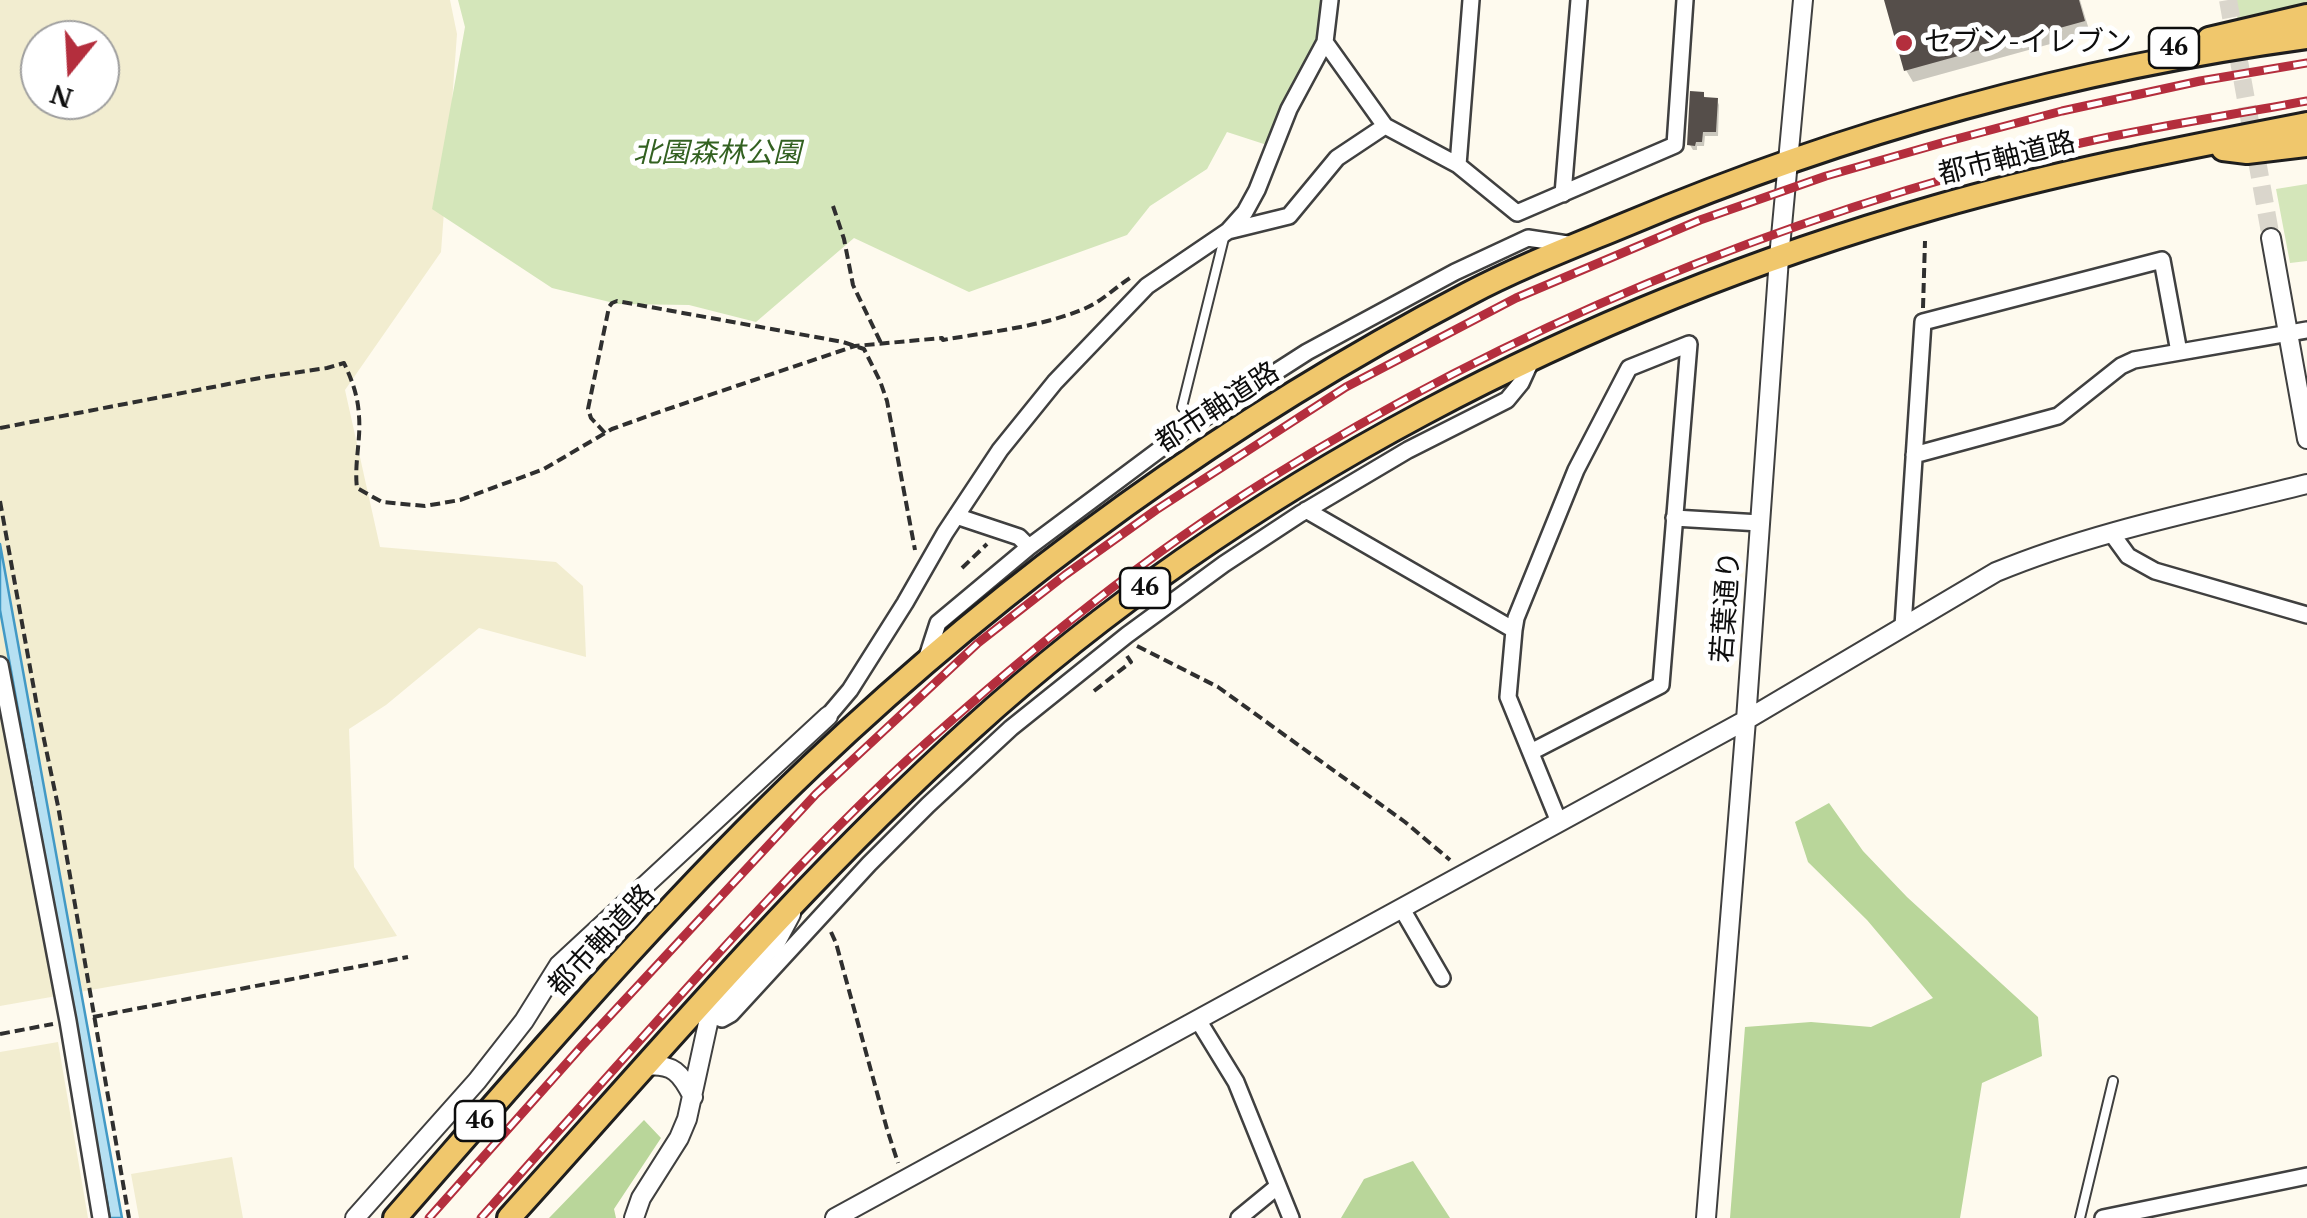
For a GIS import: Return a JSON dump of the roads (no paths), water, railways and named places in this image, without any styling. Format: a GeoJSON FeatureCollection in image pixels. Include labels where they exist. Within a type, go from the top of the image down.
{"type":"FeatureCollection","features":[{"type":"Feature","properties":{"kind":"main road","name":"46"},"geometry":{"type":"LineString","coordinates":[[2042,85],[2239,30],[2307,16]]}},
{"type":"Feature","properties":{"kind":"main road","name":"都市軸道路"},"geometry":{"type":"LineString","coordinates":[[396,1218],[566,1024],[811,766],[924,664],[1028,578],[1255,417],[1472,292],[1713,188],[1902,123],[2042,85],[2307,36]]}},
{"type":"Feature","properties":{"kind":"main road","name":"都市軸道路"},"geometry":{"type":"LineString","coordinates":[[510,1218],[645,1066],[704,1012],[828,866],[974,725],[1136,594],[1308,477],[1532,358],[1676,296],[1855,231],[2024,184],[2307,124]]}},
{"type":"Feature","properties":{"kind":"main road","name":"46"},"geometry":{"type":"LineString","coordinates":[[2200,146],[2247,152],[2307,145]]}},
{"type":"Feature","properties":{"kind":"street"},"geometry":{"type":"LineString","coordinates":[[355,1218],[477,1082],[559,965],[828,716],[850,690],[956,516],[1033,409],[1148,286],[1227,232],[1245,212],[1289,109],[1325,42],[1330,0]]}},
{"type":"Feature","properties":{"kind":"street"},"geometry":{"type":"LineString","coordinates":[[1458,165],[1471,0]]}},
{"type":"Feature","properties":{"kind":"street"},"geometry":{"type":"LineString","coordinates":[[1564,194],[1578,0]]}},
{"type":"Feature","properties":{"kind":"street"},"geometry":{"type":"LineString","coordinates":[[1325,42],[1384,126],[1458,165],[1517,213],[1675,145],[1685,0]]}},
{"type":"Feature","properties":{"kind":"street","name":"若葉通り"},"geometry":{"type":"LineString","coordinates":[[1706,1218],[1803,0]]}},
{"type":"Feature","properties":{"kind":"street"},"geometry":{"type":"LineString","coordinates":[[1227,232],[1290,216],[1337,158],[1384,126]]}},
{"type":"Feature","properties":{"kind":"street"},"geometry":{"type":"LineString","coordinates":[[924,664],[938,623],[1030,547],[1188,429],[1307,352],[1455,272],[1528,238],[1576,246]]}},
{"type":"Feature","properties":{"kind":"street"},"geometry":{"type":"LineString","coordinates":[[2271,238],[2298,331],[2307,439]]}},
{"type":"Feature","properties":{"kind":"street"},"geometry":{"type":"LineString","coordinates":[[1903,626],[1923,322],[2162,260],[2179,352]]}},
{"type":"Feature","properties":{"kind":"street"},"geometry":{"type":"LineString","coordinates":[[1914,456],[2058,416],[2120,366],[2134,360],[2298,331]]}},
{"type":"Feature","properties":{"kind":"street"},"geometry":{"type":"LineString","coordinates":[[1531,752],[1660,685],[1689,344],[1629,368],[1576,470],[1516,618],[1508,697],[1559,822]]}},
{"type":"Feature","properties":{"kind":"street"},"geometry":{"type":"LineString","coordinates":[[634,1218],[641,1198],[680,1138],[693,1097],[704,1012],[722,1018],[732,1014],[928,804],[1011,728],[1126,635],[1306,510],[1408,450],[1507,400],[1521,383],[1532,358]]}},
{"type":"Feature","properties":{"kind":"street"},"geometry":{"type":"LineString","coordinates":[[835,1218],[1746,720],[1996,572],[2112,534],[2307,484]]}},
{"type":"Feature","properties":{"kind":"street"},"geometry":{"type":"LineString","coordinates":[[1306,510],[1514,630]]}},
{"type":"Feature","properties":{"kind":"street"},"geometry":{"type":"LineString","coordinates":[[956,516],[1019,537],[1030,547]]}},
{"type":"Feature","properties":{"kind":"street"},"geometry":{"type":"LineString","coordinates":[[1674,518],[1760,523]]}},
{"type":"Feature","properties":{"kind":"street"},"geometry":{"type":"LineString","coordinates":[[2112,534],[2128,556],[2154,571],[2307,615]]}},
{"type":"Feature","properties":{"kind":"street"},"geometry":{"type":"LineString","coordinates":[[0,665],[101,1218]]}},
{"type":"Feature","properties":{"kind":"street"},"geometry":{"type":"LineString","coordinates":[[828,866],[862,871]]}},
{"type":"Feature","properties":{"kind":"street"},"geometry":{"type":"LineString","coordinates":[[1402,909],[1442,978]]}},
{"type":"Feature","properties":{"kind":"street"},"geometry":{"type":"LineString","coordinates":[[1198,1020],[1236,1082],[1291,1218]]}},
{"type":"Feature","properties":{"kind":"street"},"geometry":{"type":"LineString","coordinates":[[645,1066],[661,1064],[674,1070],[693,1097]]}},
{"type":"Feature","properties":{"kind":"street"},"geometry":{"type":"LineString","coordinates":[[2103,1218],[2307,1176]]}},
{"type":"Feature","properties":{"kind":"street"},"geometry":{"type":"LineString","coordinates":[[1239,1218],[1278,1186]]}},
{"type":"Feature","properties":{"kind":"lane"},"geometry":{"type":"LineString","coordinates":[[1182,407],[1227,232]]}},
{"type":"Feature","properties":{"kind":"lane"},"geometry":{"type":"LineString","coordinates":[[2080,1218],[2113,1081]]}},
{"type":"Feature","properties":{"kind":"water"},"geometry":{"type":"Polygon","coordinates":[[[0,544],[122,1218],[110,1218],[0,610],[0,544]]]}},
{"type":"Feature","properties":{"kind":"tunnel"},"geometry":{"type":"LineString","coordinates":[[2228,0],[2271,238]]}},
{"type":"Feature","properties":{"kind":"railway"},"geometry":{"type":"LineString","coordinates":[[429,1218],[581,1047],[816,794],[978,643],[1156,510],[1346,387],[1516,298],[1700,220],[1826,176],[2062,111],[2307,63]]}},
{"type":"Feature","properties":{"kind":"railway"},"geometry":{"type":"LineString","coordinates":[[481,1218],[751,918],[896,771],[1091,604],[1178,539],[1267,480],[1361,424],[1555,324],[1756,241],[1963,174],[2068,146],[2307,101]]}},
{"type":"Feature","properties":{"kind":"place","name":"セブン-イレブン"},"geometry":{"type":"Point","coordinates":[1904,43]}},
{"type":"Feature","properties":{"kind":"park label","name":"北園森林公園"},"geometry":{"type":"Point","coordinates":[717,154]}}]}
